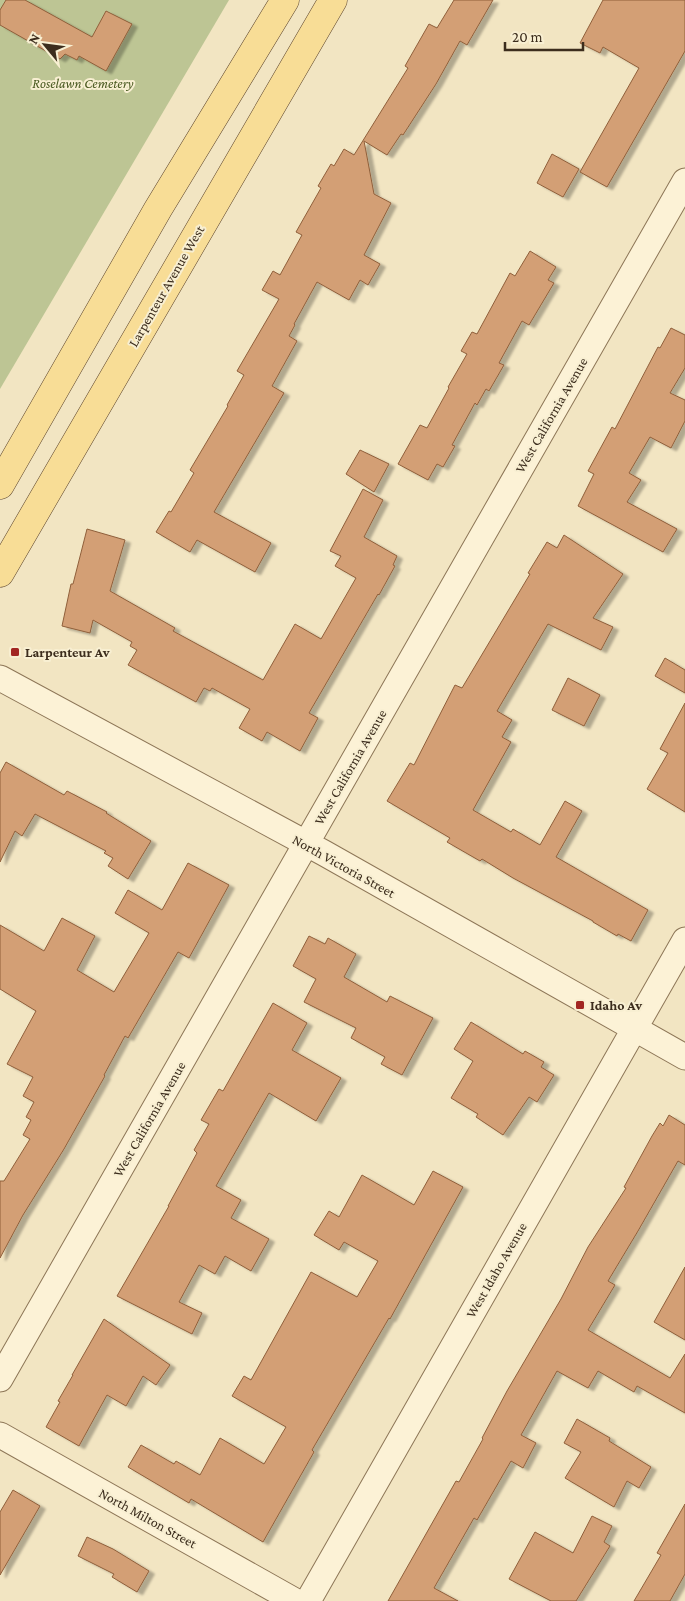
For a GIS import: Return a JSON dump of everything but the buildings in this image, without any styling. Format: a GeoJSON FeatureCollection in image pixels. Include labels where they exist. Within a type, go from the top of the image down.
{"type":"FeatureCollection","features":[{"type":"Feature","properties":{"kind":"main road"},"geometry":{"type":"LineString","coordinates":[[0,485],[163,201],[285,0]]}},
{"type":"Feature","properties":{"kind":"main road","name":"Larpenteur Avenue West"},"geometry":{"type":"LineString","coordinates":[[0,573],[333,0]]}},
{"type":"Feature","properties":{"kind":"street","name":"West California Avenue"},"geometry":{"type":"LineString","coordinates":[[0,1379],[685,181]]}},
{"type":"Feature","properties":{"kind":"street","name":"North Victoria Street"},"geometry":{"type":"LineString","coordinates":[[0,678],[324,854],[685,1057]]}},
{"type":"Feature","properties":{"kind":"street","name":"West Idaho Avenue"},"geometry":{"type":"LineString","coordinates":[[308,1601],[685,940]]}},
{"type":"Feature","properties":{"kind":"street","name":"North Milton Street"},"geometry":{"type":"LineString","coordinates":[[0,1435],[295,1601]]}},
{"type":"Feature","properties":{"kind":"green space","name":"Roselawn Cemetery"},"geometry":{"type":"Polygon","coordinates":[[[0,0],[229,0],[0,389],[0,0]]]}},
{"type":"Feature","properties":{"kind":"place","name":"Larpenteur Av"},"geometry":{"type":"Point","coordinates":[15,652]}},
{"type":"Feature","properties":{"kind":"place","name":"Idaho Av"},"geometry":{"type":"Point","coordinates":[580,1005]}}]}
